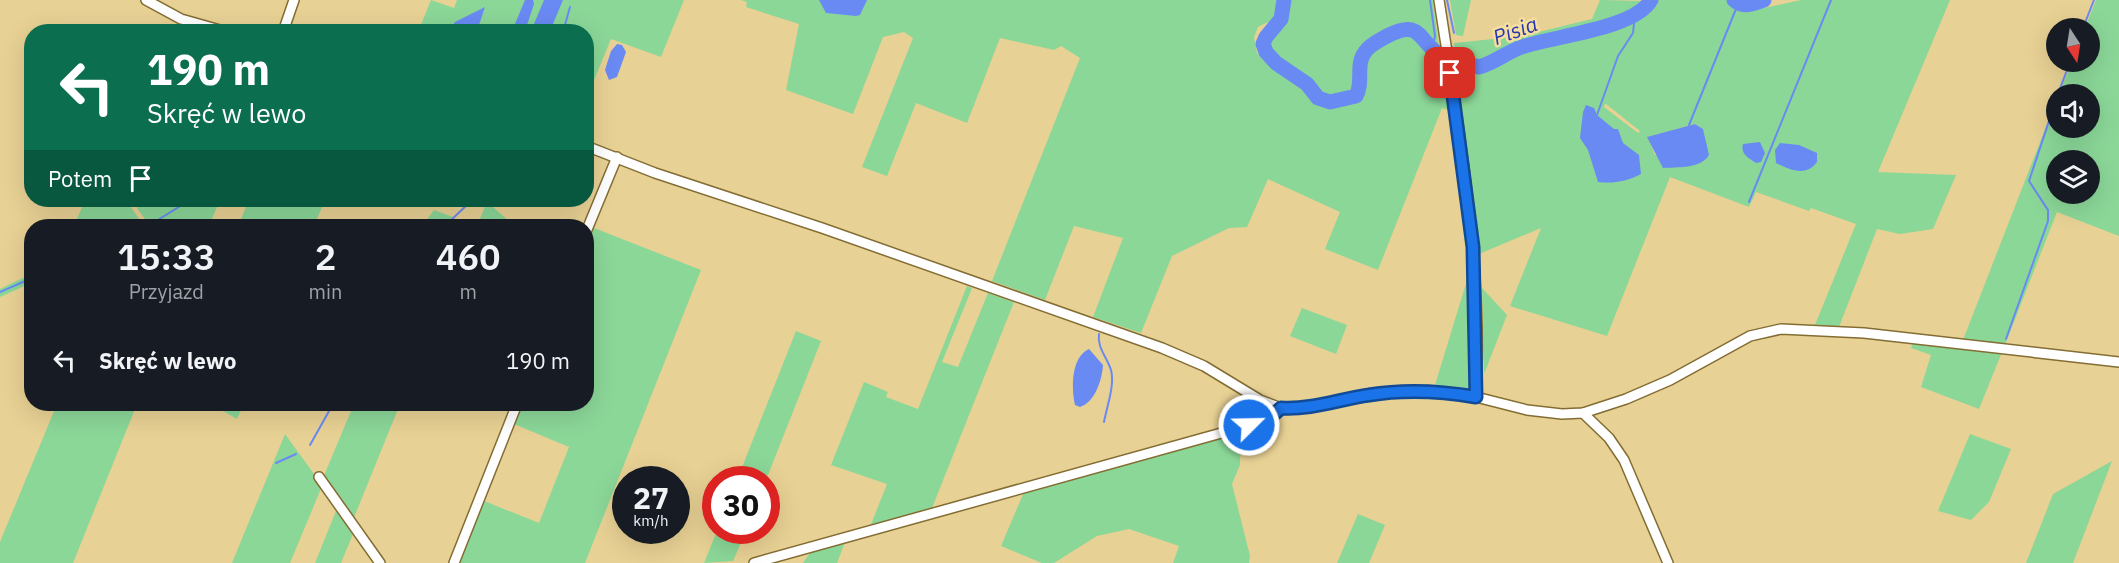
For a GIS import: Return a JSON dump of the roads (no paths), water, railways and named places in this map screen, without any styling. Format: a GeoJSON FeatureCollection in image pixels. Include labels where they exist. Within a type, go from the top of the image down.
{"type":"FeatureCollection","features":[{"type":"Feature","properties":{"kind":"street"},"geometry":{"type":"LineString","coordinates":[[146,0],[181,20],[196,24]]}},
{"type":"Feature","properties":{"kind":"street"},"geometry":{"type":"LineString","coordinates":[[286,24],[294,0]]}},
{"type":"Feature","properties":{"kind":"street"},"geometry":{"type":"LineString","coordinates":[[1439,0],[1473,241],[1476,397]]}},
{"type":"Feature","properties":{"kind":"street"},"geometry":{"type":"LineString","coordinates":[[594,149],[1172,352],[1204,366],[1251,395],[1281,408],[1304,407],[1395,391],[1437,391],[1547,413],[1583,413],[1670,380],[1750,336],[1781,329],[1864,333],[2119,362]]}},
{"type":"Feature","properties":{"kind":"street"},"geometry":{"type":"LineString","coordinates":[[591,219],[617,157]]}},
{"type":"Feature","properties":{"kind":"street"},"geometry":{"type":"LineString","coordinates":[[1249,425],[1247,412],[1251,395]]}},
{"type":"Feature","properties":{"kind":"street"},"geometry":{"type":"LineString","coordinates":[[754,563],[1249,425],[1270,418],[1281,408]]}},
{"type":"Feature","properties":{"kind":"street"},"geometry":{"type":"LineString","coordinates":[[454,563],[514,411]]}},
{"type":"Feature","properties":{"kind":"street"},"geometry":{"type":"LineString","coordinates":[[1583,413],[1609,438],[1624,460],[1666,562]]}},
{"type":"Feature","properties":{"kind":"street"},"geometry":{"type":"LineString","coordinates":[[319,477],[380,563]]}},
{"type":"Feature","properties":{"kind":"water"},"geometry":{"type":"Polygon","coordinates":[[[525,0],[533,0],[534,4],[527,24],[515,24],[525,0]]]}},
{"type":"Feature","properties":{"kind":"water"},"geometry":{"type":"Polygon","coordinates":[[[544,0],[563,0],[553,24],[534,24],[544,0]]]}},
{"type":"Feature","properties":{"kind":"water"},"geometry":{"type":"Polygon","coordinates":[[[819,0],[867,0],[860,15],[856,16],[826,13],[819,0]]]}},
{"type":"Feature","properties":{"kind":"water"},"geometry":{"type":"Polygon","coordinates":[[[485,7],[479,24],[454,24],[485,7]]]}},
{"type":"Feature","properties":{"kind":"water"},"geometry":{"type":"Polygon","coordinates":[[[617,44],[622,45],[626,52],[617,77],[609,80],[605,70],[611,51],[617,44]]]}},
{"type":"Feature","properties":{"kind":"water"},"geometry":{"type":"Polygon","coordinates":[[[1586,105],[1594,108],[1597,115],[1614,129],[1618,129],[1623,143],[1639,155],[1641,174],[1620,181],[1598,182],[1588,150],[1580,138],[1586,105]]]}},
{"type":"Feature","properties":{"kind":"water"},"geometry":{"type":"Polygon","coordinates":[[[1695,124],[1703,129],[1709,155],[1695,165],[1663,168],[1647,137],[1695,124]]]}},
{"type":"Feature","properties":{"kind":"water"},"geometry":{"type":"Polygon","coordinates":[[[1760,142],[1765,153],[1761,162],[1756,163],[1744,153],[1742,147],[1743,144],[1760,142]]]}},
{"type":"Feature","properties":{"kind":"water"},"geometry":{"type":"Polygon","coordinates":[[[1780,143],[1799,145],[1817,153],[1817,162],[1813,167],[1803,171],[1792,170],[1776,163],[1775,150],[1780,143]]]}},
{"type":"Feature","properties":{"kind":"water"},"geometry":{"type":"Polygon","coordinates":[[[1089,349],[1103,365],[1094,395],[1080,407],[1075,405],[1074,374],[1079,359],[1089,349]]]}},
{"type":"Feature","properties":{"kind":"waterway","name":"Pisia"},"geometry":{"type":"LineString","coordinates":[[1284,0],[1281,19],[1263,44],[1266,52],[1276,63],[1307,84],[1318,98],[1330,102],[1356,96],[1360,62],[1365,52],[1375,43],[1399,31],[1408,29],[1414,31],[1435,52],[1444,57],[1479,67],[1522,47],[1611,25],[1642,10],[1651,0]]}},
{"type":"Feature","properties":{"kind":"waterway"},"geometry":{"type":"LineString","coordinates":[[1430,0],[1435,36],[1432,49]]}},
{"type":"Feature","properties":{"kind":"waterway"},"geometry":{"type":"LineString","coordinates":[[1447,0],[1454,33]]}},
{"type":"Feature","properties":{"kind":"waterway","name":"Pisia"},"geometry":{"type":"LineString","coordinates":[[1734,0],[1745,5],[1764,0]]}},
{"type":"Feature","properties":{"kind":"waterway"},"geometry":{"type":"LineString","coordinates":[[1749,202],[1831,0]]}},
{"type":"Feature","properties":{"kind":"waterway"},"geometry":{"type":"LineString","coordinates":[[2087,18],[2094,0]]}},
{"type":"Feature","properties":{"kind":"waterway"},"geometry":{"type":"LineString","coordinates":[[1689,125],[1738,4]]}},
{"type":"Feature","properties":{"kind":"waterway"},"geometry":{"type":"LineString","coordinates":[[565,24],[570,7]]}},
{"type":"Feature","properties":{"kind":"waterway"},"geometry":{"type":"LineString","coordinates":[[1597,115],[1618,56],[1633,33],[1635,15]]}},
{"type":"Feature","properties":{"kind":"waterway"},"geometry":{"type":"LineString","coordinates":[[1452,47],[1453,60]]}},
{"type":"Feature","properties":{"kind":"waterway"},"geometry":{"type":"LineString","coordinates":[[2062,84],[2066,72]]}},
{"type":"Feature","properties":{"kind":"waterway"},"geometry":{"type":"LineString","coordinates":[[2006,339],[2048,221],[2048,210],[2029,181],[2046,130]]}},
{"type":"Feature","properties":{"kind":"waterway"},"geometry":{"type":"LineString","coordinates":[[159,219],[179,207]]}},
{"type":"Feature","properties":{"kind":"waterway"},"geometry":{"type":"LineString","coordinates":[[452,219],[465,207]]}},
{"type":"Feature","properties":{"kind":"waterway"},"geometry":{"type":"LineString","coordinates":[[0,292],[24,282]]}},
{"type":"Feature","properties":{"kind":"waterway"},"geometry":{"type":"LineString","coordinates":[[1099,334],[1099,344],[1112,376],[1104,422]]}},
{"type":"Feature","properties":{"kind":"waterway"},"geometry":{"type":"LineString","coordinates":[[310,445],[329,411]]}},
{"type":"Feature","properties":{"kind":"waterway"},"geometry":{"type":"LineString","coordinates":[[276,463],[296,454]]}}]}
